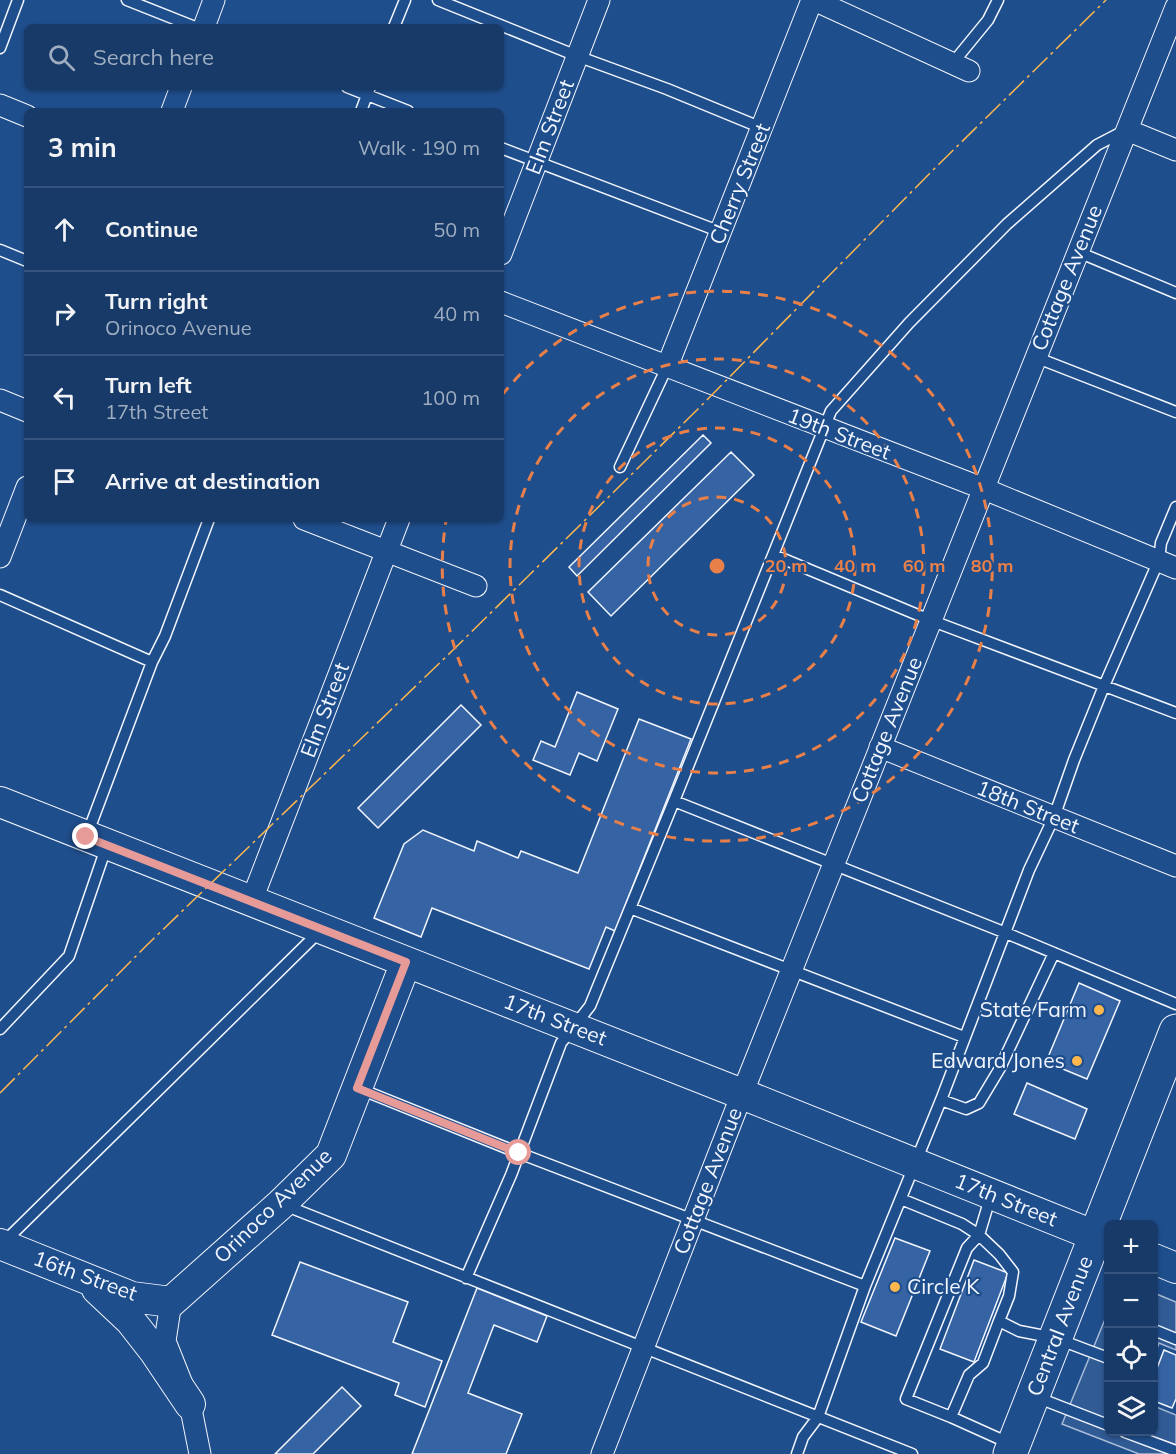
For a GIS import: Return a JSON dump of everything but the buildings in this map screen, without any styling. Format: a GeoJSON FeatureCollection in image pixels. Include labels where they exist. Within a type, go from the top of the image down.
{"type":"FeatureCollection","features":[{"type":"Feature","properties":{"kind":"main road","name":"Central Avenue"},"geometry":{"type":"LineString","coordinates":[[1012,1450],[1055,1338],[1102,1238],[1176,1031]]}},
{"type":"Feature","properties":{"kind":"street"},"geometry":{"type":"LineString","coordinates":[[205,24],[214,0]]}},
{"type":"Feature","properties":{"kind":"street","name":"Elm Street"},"geometry":{"type":"LineString","coordinates":[[504,246],[598,0]]}},
{"type":"Feature","properties":{"kind":"street"},"geometry":{"type":"LineString","coordinates":[[813,0],[960,68]]}},
{"type":"Feature","properties":{"kind":"street","name":"Cherry Street"},"geometry":{"type":"LineString","coordinates":[[666,367],[813,0]]}},
{"type":"Feature","properties":{"kind":"street","name":"Cottage Avenue"},"geometry":{"type":"LineString","coordinates":[[602,1454],[982,488],[1127,130],[1167,49],[1176,6]]}},
{"type":"Feature","properties":{"kind":"street"},"geometry":{"type":"LineString","coordinates":[[173,108],[180,90]]}},
{"type":"Feature","properties":{"kind":"street"},"geometry":{"type":"LineString","coordinates":[[0,105],[24,115]]}},
{"type":"Feature","properties":{"kind":"street"},"geometry":{"type":"LineString","coordinates":[[1127,130],[1176,150]]}},
{"type":"Feature","properties":{"kind":"street","name":"19th Street"},"geometry":{"type":"LineString","coordinates":[[504,303],[982,488],[1167,564]]}},
{"type":"Feature","properties":{"kind":"street"},"geometry":{"type":"LineString","coordinates":[[0,400],[24,410]]}},
{"type":"Feature","properties":{"kind":"street"},"geometry":{"type":"LineString","coordinates":[[0,557],[24,495]]}},
{"type":"Feature","properties":{"kind":"street"},"geometry":{"type":"LineString","coordinates":[[312,522],[476,586]]}},
{"type":"Feature","properties":{"kind":"street","name":"Elm Street"},"geometry":{"type":"LineString","coordinates":[[250,902],[398,522]]}},
{"type":"Feature","properties":{"kind":"street","name":"18th Street"},"geometry":{"type":"LineString","coordinates":[[880,747],[1176,866]]}},
{"type":"Feature","properties":{"kind":"street","name":"17th Street"},"geometry":{"type":"LineString","coordinates":[[0,802],[1102,1238]]}},
{"type":"Feature","properties":{"kind":"street","name":"Orinoco Avenue"},"geometry":{"type":"LineString","coordinates":[[171,1302],[331,1155],[406,962]]}},
{"type":"Feature","properties":{"kind":"street","name":"16th Street"},"geometry":{"type":"LineString","coordinates":[[1,1244],[132,1297],[171,1302]]}},
{"type":"Feature","properties":{"kind":"street"},"geometry":{"type":"LineString","coordinates":[[1158,1261],[1176,1268]]}},
{"type":"Feature","properties":{"kind":"street"},"geometry":{"type":"LineString","coordinates":[[83,1277],[130,1320],[190,1404]]}},
{"type":"Feature","properties":{"kind":"street"},"geometry":{"type":"LineString","coordinates":[[171,1302],[165,1341],[190,1404],[200,1454]]}},
{"type":"Feature","properties":{"kind":"lane"},"geometry":{"type":"LineString","coordinates":[[0,48],[18,0]]}},
{"type":"Feature","properties":{"kind":"lane"},"geometry":{"type":"LineString","coordinates":[[127,0],[187,24]]}},
{"type":"Feature","properties":{"kind":"lane"},"geometry":{"type":"LineString","coordinates":[[395,24],[405,0]]}},
{"type":"Feature","properties":{"kind":"lane"},"geometry":{"type":"LineString","coordinates":[[438,0],[498,24]]}},
{"type":"Feature","properties":{"kind":"lane"},"geometry":{"type":"LineString","coordinates":[[960,68],[998,0]]}},
{"type":"Feature","properties":{"kind":"lane"},"geometry":{"type":"LineString","coordinates":[[1166,0],[1176,6]]}},
{"type":"Feature","properties":{"kind":"lane"},"geometry":{"type":"LineString","coordinates":[[504,27],[668,89],[762,128]]}},
{"type":"Feature","properties":{"kind":"lane"},"geometry":{"type":"LineString","coordinates":[[362,108],[369,91],[402,108]]}},
{"type":"Feature","properties":{"kind":"lane"},"geometry":{"type":"LineString","coordinates":[[466,1278],[519,1153],[561,1043],[590,1006],[831,411],[909,323],[1007,224],[1097,145],[1127,130]]}},
{"type":"Feature","properties":{"kind":"lane"},"geometry":{"type":"LineString","coordinates":[[504,149],[720,232]]}},
{"type":"Feature","properties":{"kind":"lane"},"geometry":{"type":"LineString","coordinates":[[0,250],[24,260]]}},
{"type":"Feature","properties":{"kind":"lane"},"geometry":{"type":"LineString","coordinates":[[1078,252],[1176,293]]}},
{"type":"Feature","properties":{"kind":"lane"},"geometry":{"type":"LineString","coordinates":[[1035,357],[1176,412]]}},
{"type":"Feature","properties":{"kind":"lane"},"geometry":{"type":"LineString","coordinates":[[620,467],[666,367]]}},
{"type":"Feature","properties":{"kind":"lane"},"geometry":{"type":"LineString","coordinates":[[797,1454],[803,1437],[818,1417],[866,1286],[916,1164],[1029,870],[1054,817],[1104,686],[1167,564],[1161,543],[1176,507]]}},
{"type":"Feature","properties":{"kind":"lane"},"geometry":{"type":"LineString","coordinates":[[0,1029],[69,956],[97,841],[152,662],[165,636],[208,522]]}},
{"type":"Feature","properties":{"kind":"lane"},"geometry":{"type":"LineString","coordinates":[[774,555],[930,620],[1176,713]]}},
{"type":"Feature","properties":{"kind":"lane"},"geometry":{"type":"LineString","coordinates":[[0,596],[152,662]]}},
{"type":"Feature","properties":{"kind":"lane"},"geometry":{"type":"LineString","coordinates":[[674,801],[1006,933],[1176,1004]]}},
{"type":"Feature","properties":{"kind":"lane"},"geometry":{"type":"LineString","coordinates":[[630,908],[964,1037]]}},
{"type":"Feature","properties":{"kind":"lane"},"geometry":{"type":"LineString","coordinates":[[1,1244],[321,929]]}},
{"type":"Feature","properties":{"kind":"lane"},"geometry":{"type":"LineString","coordinates":[[941,1100],[966,1109],[979,1103],[1000,1068],[1054,953]]}},
{"type":"Feature","properties":{"kind":"lane"},"geometry":{"type":"LineString","coordinates":[[357,1088],[519,1153],[866,1286]]}},
{"type":"Feature","properties":{"kind":"lane"},"geometry":{"type":"LineString","coordinates":[[992,1194],[979,1235],[967,1248],[906,1399],[951,1418],[1012,1450]]}},
{"type":"Feature","properties":{"kind":"lane"},"geometry":{"type":"LineString","coordinates":[[901,1199],[962,1224],[979,1235],[999,1254],[1012,1272],[1009,1296],[983,1363],[969,1375],[951,1418]]}},
{"type":"Feature","properties":{"kind":"lane"},"geometry":{"type":"LineString","coordinates":[[280,1204],[912,1454]]}},
{"type":"Feature","properties":{"kind":"lane"},"geometry":{"type":"LineString","coordinates":[[999,1321],[1019,1331],[1055,1338],[1104,1356]]}},
{"type":"Feature","properties":{"kind":"lane"},"geometry":{"type":"LineString","coordinates":[[1158,1332],[1176,1339]]}},
{"type":"Feature","properties":{"kind":"lane"},"geometry":{"type":"LineString","coordinates":[[1033,1395],[1104,1423]]}},
{"type":"Feature","properties":{"kind":"lane"},"geometry":{"type":"LineString","coordinates":[[1138,1436],[1176,1451]]}},
{"type":"Feature","properties":{"kind":"shaded area"},"geometry":{"type":"Polygon","coordinates":[[[1158,1295],[1176,1302],[1176,1350],[1159,1343],[1158,1346],[1158,1295]]]}},
{"type":"Feature","properties":{"kind":"shaded area"},"geometry":{"type":"Polygon","coordinates":[[[1104,1322],[1104,1436],[1158,1436],[1158,1408],[1176,1415],[1176,1454],[1139,1454],[1062,1424],[1104,1322]]]}},
{"type":"Feature","properties":{"kind":"power"},"geometry":{"type":"LineString","coordinates":[[0,1093],[148,944],[451,652],[700,407],[933,170],[1106,0]]}},
{"type":"Feature","properties":{"kind":"place","name":"State Farm"},"geometry":{"type":"Point","coordinates":[1099,1010]}},
{"type":"Feature","properties":{"kind":"place","name":"Edward Jones"},"geometry":{"type":"Point","coordinates":[1077,1061]}},
{"type":"Feature","properties":{"kind":"place","name":"Circle K"},"geometry":{"type":"Point","coordinates":[895,1287]}},
{"type":"Feature","properties":{"kind":"route"},"geometry":{"type":"LineString","coordinates":[[86,837],[406,962],[357,1088],[519,1153]]}}]}
